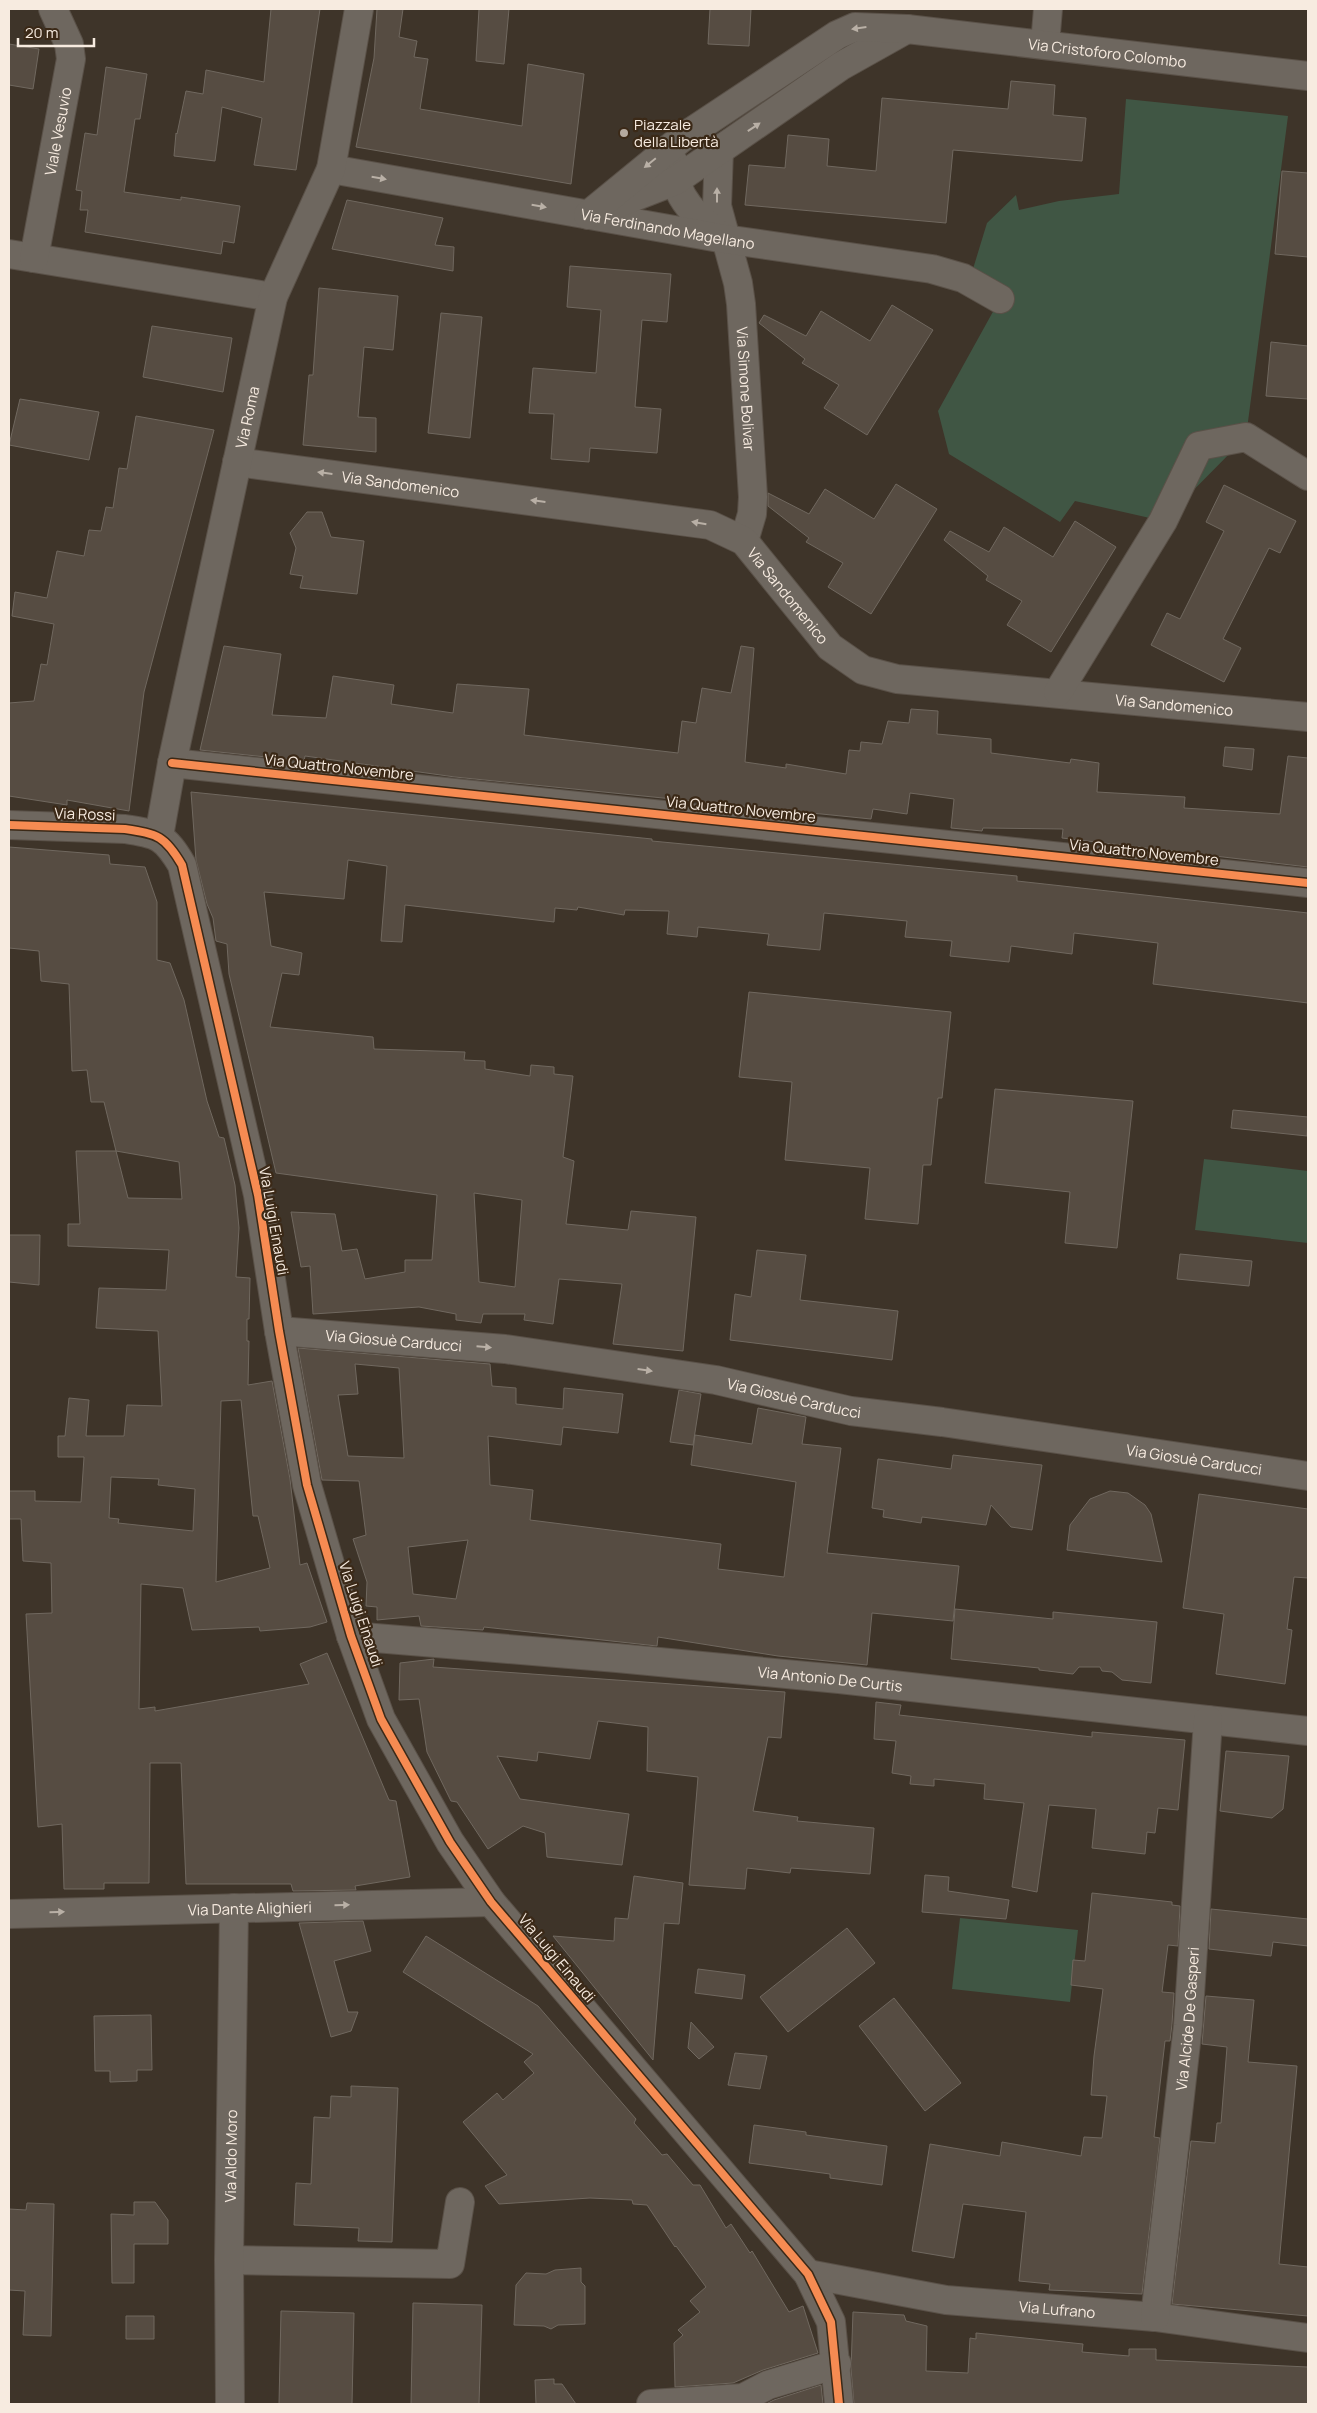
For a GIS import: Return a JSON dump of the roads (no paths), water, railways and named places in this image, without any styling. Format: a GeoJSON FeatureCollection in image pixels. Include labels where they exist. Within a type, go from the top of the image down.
{"type":"FeatureCollection","features":[{"type":"Feature","properties":{"kind":"street","name":"Viale Vesuvio"},"geometry":{"type":"LineString","coordinates":[[53,9],[69,44],[71,59],[21,256],[273,297]]}},
{"type":"Feature","properties":{"kind":"street","name":"Via Roma"},"geometry":{"type":"LineString","coordinates":[[159,836],[172,763],[273,297],[332,169],[359,9]]}},
{"type":"Feature","properties":{"kind":"street"},"geometry":{"type":"LineString","coordinates":[[1045,44],[1048,9]]}},
{"type":"Feature","properties":{"kind":"street","name":"Via Cristoforo Colombo"},"geometry":{"type":"LineString","coordinates":[[588,215],[682,138],[847,30],[865,26],[1045,44],[1308,76]]}},
{"type":"Feature","properties":{"kind":"street"},"geometry":{"type":"LineString","coordinates":[[588,215],[675,181],[857,56],[907,29]]}},
{"type":"Feature","properties":{"kind":"street"},"geometry":{"type":"LineString","coordinates":[[682,138],[674,165],[675,181],[682,198],[694,212],[725,239]]}},
{"type":"Feature","properties":{"kind":"street"},"geometry":{"type":"LineString","coordinates":[[719,150],[717,206],[725,239]]}},
{"type":"Feature","properties":{"kind":"street","name":"Via Ferdinando Magellano"},"geometry":{"type":"LineString","coordinates":[[332,169],[725,239],[932,268],[962,278],[1000,299]]}},
{"type":"Feature","properties":{"kind":"street","name":"Via Simone Bolivar"},"geometry":{"type":"LineString","coordinates":[[725,239],[738,283],[742,314],[753,498],[752,514],[744,542]]}},
{"type":"Feature","properties":{"kind":"street"},"geometry":{"type":"LineString","coordinates":[[1058,692],[1164,521],[1199,446],[1246,437],[1308,476]]}},
{"type":"Feature","properties":{"kind":"street","name":"Via Sandomenico"},"geometry":{"type":"LineString","coordinates":[[236,462],[710,525],[744,542],[830,647],[863,670],[897,679],[1058,692],[1149,704],[1308,716]]}},
{"type":"Feature","properties":{"kind":"street","name":"Via Quattro Novembre"},"geometry":{"type":"LineString","coordinates":[[172,763],[1308,883]]}},
{"type":"Feature","properties":{"kind":"street","name":"Via Rossi"},"geometry":{"type":"LineString","coordinates":[[9,826],[125,829],[159,836]]}},
{"type":"Feature","properties":{"kind":"street","name":"Via Luigi Einaudi"},"geometry":{"type":"LineString","coordinates":[[159,836],[172,848],[182,865],[258,1195],[279,1331],[307,1485],[351,1636],[381,1719],[450,1842],[491,1902],[808,2274],[831,2322],[840,2404]]}},
{"type":"Feature","properties":{"kind":"street","name":"Via Giosuè Carducci"},"geometry":{"type":"LineString","coordinates":[[279,1331],[505,1349],[716,1380],[851,1411],[942,1422],[1308,1476]]}},
{"type":"Feature","properties":{"kind":"street","name":"Via Antonio De Curtis"},"geometry":{"type":"LineString","coordinates":[[351,1636],[607,1657],[839,1679],[1308,1731]]}},
{"type":"Feature","properties":{"kind":"street","name":"Via Alcide De Gasperi"},"geometry":{"type":"LineString","coordinates":[[1155,2317],[1188,2025],[1208,1720]]}},
{"type":"Feature","properties":{"kind":"street","name":"Via Dante Alighieri"},"geometry":{"type":"LineString","coordinates":[[9,1914],[491,1902]]}},
{"type":"Feature","properties":{"kind":"street","name":"Via Aldo Moro"},"geometry":{"type":"LineString","coordinates":[[230,2404],[229,2260],[234,1908]]}},
{"type":"Feature","properties":{"kind":"street"},"geometry":{"type":"LineString","coordinates":[[229,2260],[450,2264],[460,2202]]}},
{"type":"Feature","properties":{"kind":"street","name":"Via Lufrano"},"geometry":{"type":"LineString","coordinates":[[808,2274],[946,2300],[1155,2317],[1308,2338]]}},
{"type":"Feature","properties":{"kind":"street"},"geometry":{"type":"LineString","coordinates":[[652,2404],[744,2398],[768,2385],[837,2364]]}},
{"type":"Feature","properties":{"kind":"place","name":"Piazzale della Libertà"},"geometry":{"type":"Point","coordinates":[624,133]}}]}
